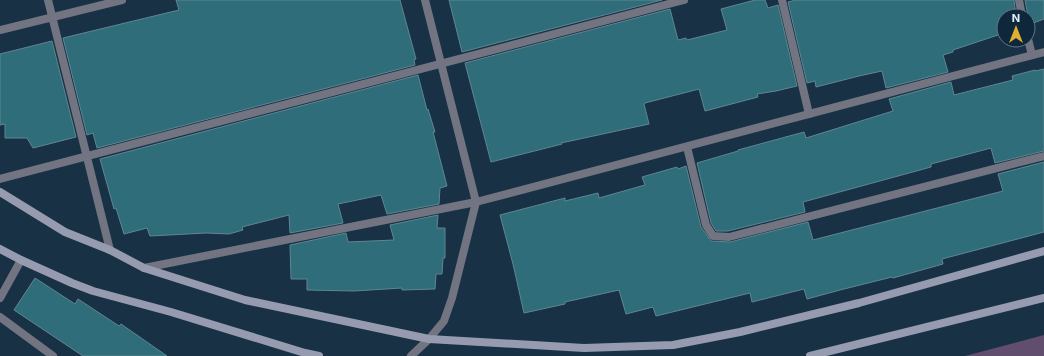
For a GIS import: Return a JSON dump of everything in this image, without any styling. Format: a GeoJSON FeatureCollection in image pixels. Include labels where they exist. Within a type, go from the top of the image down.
{"type":"FeatureCollection","features":[{"type":"Feature","properties":{"kind":"main road"},"geometry":{"type":"LineString","coordinates":[[0,192],[65,232],[110,250],[144,268],[245,300],[429,339],[584,348],[673,345],[740,332],[859,303],[1044,251]]}},
{"type":"Feature","properties":{"kind":"main road"},"geometry":{"type":"LineString","coordinates":[[0,249],[21,260],[92,291],[171,312],[263,341],[319,356]]}},
{"type":"Feature","properties":{"kind":"main road"},"geometry":{"type":"LineString","coordinates":[[810,356],[1044,298]]}},
{"type":"Feature","properties":{"kind":"street"},"geometry":{"type":"LineString","coordinates":[[48,0],[110,250]]}},
{"type":"Feature","properties":{"kind":"street"},"geometry":{"type":"LineString","coordinates":[[0,30],[122,0]]}},
{"type":"Feature","properties":{"kind":"street"},"geometry":{"type":"LineString","coordinates":[[411,356],[429,339],[444,321],[452,298],[476,202],[425,0]]}},
{"type":"Feature","properties":{"kind":"street"},"geometry":{"type":"LineString","coordinates":[[0,179],[684,0]]}},
{"type":"Feature","properties":{"kind":"street"},"geometry":{"type":"LineString","coordinates":[[782,0],[809,114]]}},
{"type":"Feature","properties":{"kind":"street"},"geometry":{"type":"LineString","coordinates":[[1030,48],[1032,55]]}},
{"type":"Feature","properties":{"kind":"street"},"geometry":{"type":"LineString","coordinates":[[144,268],[476,202],[1044,52]]}},
{"type":"Feature","properties":{"kind":"street"},"geometry":{"type":"LineString","coordinates":[[687,147],[706,225],[713,236],[728,237],[1044,156]]}},
{"type":"Feature","properties":{"kind":"street"},"geometry":{"type":"LineString","coordinates":[[0,298],[21,260]]}},
{"type":"Feature","properties":{"kind":"street"},"geometry":{"type":"LineString","coordinates":[[0,317],[53,356]]}},
{"type":"Feature","properties":{"kind":"shaded area"},"geometry":{"type":"Polygon","coordinates":[[[1044,335],[1044,356],[965,356],[1044,335]]]}},
{"type":"Feature","properties":{"kind":"building"},"geometry":{"type":"Polygon","coordinates":[[[176,0],[400,0],[416,59],[414,60],[415,65],[97,148],[93,133],[87,135],[63,38],[179,10],[176,0]]]}},
{"type":"Feature","properties":{"kind":"building"},"geometry":{"type":"Polygon","coordinates":[[[449,0],[662,0],[462,52],[449,0]]]}},
{"type":"Feature","properties":{"kind":"building"},"geometry":{"type":"Polygon","coordinates":[[[755,0],[765,0],[768,8],[778,5],[797,86],[757,94],[758,97],[705,111],[699,89],[645,103],[649,124],[561,143],[562,144],[491,162],[465,63],[670,9],[678,40],[686,38],[687,40],[727,30],[721,9],[755,0]]]}},
{"type":"Feature","properties":{"kind":"building"},"geometry":{"type":"Polygon","coordinates":[[[796,0],[1014,0],[1015,8],[996,8],[996,36],[953,50],[953,52],[943,55],[948,72],[886,88],[882,71],[816,87],[815,81],[807,83],[788,2],[796,0]]]}},
{"type":"Feature","properties":{"kind":"building"},"geometry":{"type":"Polygon","coordinates":[[[1025,0],[1044,0],[1044,19],[1036,22],[1036,8],[1026,8],[1025,0]]]}},
{"type":"Feature","properties":{"kind":"building"},"geometry":{"type":"Polygon","coordinates":[[[52,41],[76,137],[33,148],[27,138],[5,138],[5,124],[0,125],[0,54],[52,41]]]}},
{"type":"Feature","properties":{"kind":"building"},"geometry":{"type":"Polygon","coordinates":[[[1044,69],[1044,151],[995,163],[991,148],[931,164],[931,167],[803,202],[805,212],[728,231],[716,231],[711,223],[697,163],[804,132],[806,138],[893,111],[889,99],[951,82],[954,95],[1013,80],[1012,76],[1044,69]]]}},
{"type":"Feature","properties":{"kind":"building"},"geometry":{"type":"Polygon","coordinates":[[[418,75],[427,110],[428,109],[435,132],[433,132],[447,186],[440,188],[439,204],[387,214],[381,195],[338,204],[343,223],[290,233],[289,215],[242,227],[243,230],[229,234],[206,233],[150,236],[147,228],[124,234],[116,208],[114,209],[100,159],[418,75]]]}},
{"type":"Feature","properties":{"kind":"building"},"geometry":{"type":"Polygon","coordinates":[[[1044,162],[1044,232],[942,259],[943,264],[807,299],[804,289],[752,302],[750,293],[656,316],[653,307],[626,314],[619,290],[524,313],[500,215],[565,198],[565,201],[598,193],[599,198],[645,185],[642,177],[677,167],[678,169],[686,166],[701,227],[711,241],[730,242],[808,222],[813,240],[1003,191],[998,174],[1044,162]]]}},
{"type":"Feature","properties":{"kind":"building"},"geometry":{"type":"Polygon","coordinates":[[[438,215],[437,228],[445,228],[445,258],[443,258],[442,274],[436,274],[435,289],[402,290],[402,288],[354,291],[307,290],[307,279],[291,279],[290,245],[346,233],[348,242],[394,240],[390,225],[438,215]]]}},
{"type":"Feature","properties":{"kind":"building"},"geometry":{"type":"Polygon","coordinates":[[[35,278],[75,304],[78,299],[119,326],[121,324],[167,356],[83,356],[14,310],[35,278]]]}}]}
